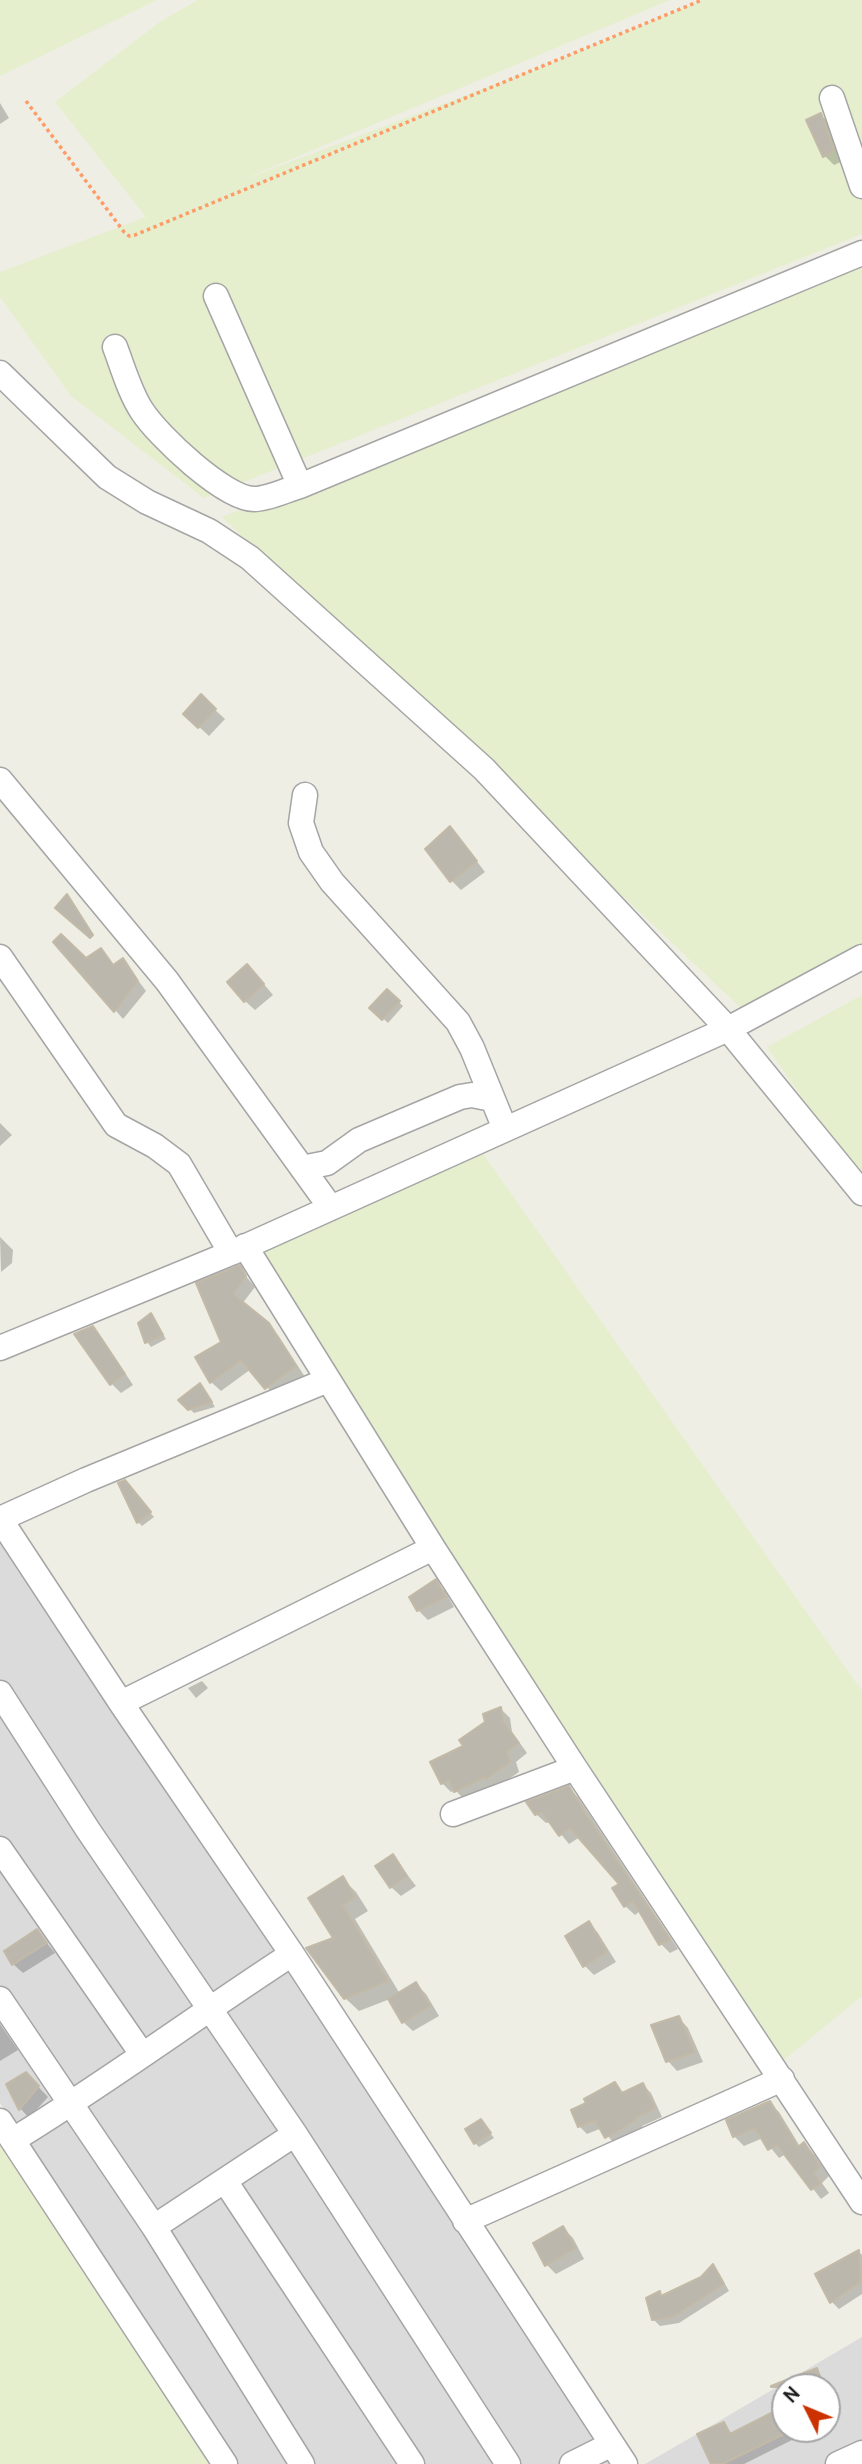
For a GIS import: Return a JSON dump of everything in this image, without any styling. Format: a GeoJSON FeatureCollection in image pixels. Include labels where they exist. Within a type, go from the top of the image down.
{"type":"FeatureCollection","features":[{"type":"Feature","properties":{"kind":"street"},"geometry":{"type":"LineString","coordinates":[[832,98],[862,186]]}},
{"type":"Feature","properties":{"kind":"street"},"geometry":{"type":"LineString","coordinates":[[115,347],[141,411],[163,435],[219,485],[239,497],[256,499],[300,486],[862,253]]}},
{"type":"Feature","properties":{"kind":"street"},"geometry":{"type":"LineString","coordinates":[[216,296],[300,486]]}},
{"type":"Feature","properties":{"kind":"street"},"geometry":{"type":"LineString","coordinates":[[0,373],[107,477],[146,502],[209,531],[250,558],[484,769],[728,1029],[862,1193]]}},
{"type":"Feature","properties":{"kind":"street"},"geometry":{"type":"LineString","coordinates":[[0,780],[166,981],[331,1208]]}},
{"type":"Feature","properties":{"kind":"street"},"geometry":{"type":"LineString","coordinates":[[305,795],[301,823],[311,852],[332,882],[458,1022],[472,1048],[505,1129]]}},
{"type":"Feature","properties":{"kind":"street"},"geometry":{"type":"LineString","coordinates":[[0,957],[116,1125],[155,1146],[179,1164],[328,1380],[575,1768],[862,2202]]}},
{"type":"Feature","properties":{"kind":"street"},"geometry":{"type":"LineString","coordinates":[[0,1348],[238,1250],[728,1029],[862,957]]}},
{"type":"Feature","properties":{"kind":"street"},"geometry":{"type":"LineString","coordinates":[[302,1168],[327,1163],[359,1140],[460,1097],[472,1095],[492,1099]]}},
{"type":"Feature","properties":{"kind":"street"},"geometry":{"type":"LineString","coordinates":[[328,1380],[0,1519],[292,1954],[619,2454],[572,2464]]}},
{"type":"Feature","properties":{"kind":"street"},"geometry":{"type":"LineString","coordinates":[[121,1703],[433,1548]]}},
{"type":"Feature","properties":{"kind":"street"},"geometry":{"type":"LineString","coordinates":[[0,1693],[88,1830],[295,2134],[508,2464]]}},
{"type":"Feature","properties":{"kind":"street"},"geometry":{"type":"LineString","coordinates":[[453,1814],[575,1768]]}},
{"type":"Feature","properties":{"kind":"street"},"geometry":{"type":"LineString","coordinates":[[0,1849],[142,2054]]}},
{"type":"Feature","properties":{"kind":"street"},"geometry":{"type":"LineString","coordinates":[[225,2464],[7,2131],[71,2105],[292,1954]]}},
{"type":"Feature","properties":{"kind":"street"},"geometry":{"type":"LineString","coordinates":[[0,1999],[154,2227],[302,2464]]}},
{"type":"Feature","properties":{"kind":"street"},"geometry":{"type":"LineString","coordinates":[[465,2221],[782,2079]]}},
{"type":"Feature","properties":{"kind":"street"},"geometry":{"type":"LineString","coordinates":[[154,2227],[295,2134]]}},
{"type":"Feature","properties":{"kind":"street"},"geometry":{"type":"LineString","coordinates":[[225,2181],[412,2464]]}},
{"type":"Feature","properties":{"kind":"street"},"geometry":{"type":"LineString","coordinates":[[838,2464],[862,2454]]}},
{"type":"Feature","properties":{"kind":"path"},"geometry":{"type":"LineString","coordinates":[[26,101],[129,236],[702,0]]}},
{"type":"Feature","properties":{"kind":"shaded area"},"geometry":{"type":"Polygon","coordinates":[[[0,1520],[631,2464],[229,2464],[0,2103],[0,1520]]]}},
{"type":"Feature","properties":{"kind":"shaded area"},"geometry":{"type":"Polygon","coordinates":[[[862,2337],[862,2464],[645,2464],[771,2390],[771,2443],[841,2443],[841,2373],[800,2373],[862,2337]]]}},
{"type":"Feature","properties":{"kind":"green space"},"geometry":{"type":"Polygon","coordinates":[[[0,0],[157,0],[0,76],[0,0]]]}},
{"type":"Feature","properties":{"kind":"green space"},"geometry":{"type":"Polygon","coordinates":[[[198,0],[670,0],[237,182],[551,63],[703,0],[862,0],[862,234],[204,498],[71,396],[0,297],[0,272],[146,217],[55,102],[161,21],[198,0]]]}},
{"type":"Feature","properties":{"kind":"green space"},"geometry":{"type":"Polygon","coordinates":[[[862,263],[862,943],[743,1010],[222,517],[862,263]]]}},
{"type":"Feature","properties":{"kind":"green space"},"geometry":{"type":"Polygon","coordinates":[[[862,995],[862,1184],[767,1047],[862,995]]]}},
{"type":"Feature","properties":{"kind":"green space"},"geometry":{"type":"Polygon","coordinates":[[[479,1148],[862,1691],[862,1996],[778,2065],[252,1249],[479,1148]]]}},
{"type":"Feature","properties":{"kind":"green space"},"geometry":{"type":"Polygon","coordinates":[[[0,2129],[219,2464],[0,2464],[0,2129]]]}},
{"type":"Feature","properties":{"kind":"building"},"geometry":{"type":"Polygon","coordinates":[[[821,113],[834,151],[823,157],[806,120],[821,113]]]}},
{"type":"Feature","properties":{"kind":"building"},"geometry":{"type":"Polygon","coordinates":[[[201,694],[216,709],[198,728],[183,714],[201,694]]]}},
{"type":"Feature","properties":{"kind":"building"},"geometry":{"type":"Polygon","coordinates":[[[450,826],[477,861],[450,882],[425,849],[450,826]]]}},
{"type":"Feature","properties":{"kind":"building"},"geometry":{"type":"Polygon","coordinates":[[[67,894],[93,935],[90,938],[55,908],[67,894]]]}},
{"type":"Feature","properties":{"kind":"building"},"geometry":{"type":"Polygon","coordinates":[[[61,934],[86,958],[101,948],[113,965],[123,958],[138,981],[114,1012],[53,942],[61,934]]]}},
{"type":"Feature","properties":{"kind":"building"},"geometry":{"type":"Polygon","coordinates":[[[247,964],[264,984],[244,1002],[227,982],[247,964]]]}},
{"type":"Feature","properties":{"kind":"building"},"geometry":{"type":"Polygon","coordinates":[[[387,989],[400,1001],[382,1020],[369,1008],[387,989]]]}},
{"type":"Feature","properties":{"kind":"building"},"geometry":{"type":"Polygon","coordinates":[[[240,1265],[246,1276],[233,1294],[269,1323],[296,1366],[265,1389],[241,1360],[210,1383],[195,1357],[221,1342],[196,1283],[240,1265]]]}},
{"type":"Feature","properties":{"kind":"building"},"geometry":{"type":"Polygon","coordinates":[[[151,1313],[163,1335],[145,1343],[138,1323],[151,1313]]]}},
{"type":"Feature","properties":{"kind":"building"},"geometry":{"type":"Polygon","coordinates":[[[93,1326],[125,1374],[110,1385],[74,1334],[93,1326]]]}},
{"type":"Feature","properties":{"kind":"building"},"geometry":{"type":"Polygon","coordinates":[[[200,1383],[212,1402],[188,1410],[178,1400],[200,1383]]]}},
{"type":"Feature","properties":{"kind":"building"},"geometry":{"type":"Polygon","coordinates":[[[125,1480],[151,1512],[137,1523],[118,1483],[125,1480]]]}},
{"type":"Feature","properties":{"kind":"building"},"geometry":{"type":"Polygon","coordinates":[[[436,1579],[446,1597],[417,1611],[409,1597],[436,1579]]]}},
{"type":"Feature","properties":{"kind":"building"},"geometry":{"type":"Polygon","coordinates":[[[501,1707],[503,1721],[519,1743],[507,1752],[510,1762],[486,1779],[485,1777],[454,1792],[449,1780],[441,1784],[430,1762],[463,1746],[459,1740],[485,1722],[483,1714],[501,1707]]]}},
{"type":"Feature","properties":{"kind":"building"},"geometry":{"type":"Polygon","coordinates":[[[569,1786],[670,1939],[659,1945],[633,1901],[624,1907],[612,1888],[619,1884],[570,1828],[559,1836],[542,1812],[535,1815],[526,1802],[569,1786]]]}},
{"type":"Feature","properties":{"kind":"building"},"geometry":{"type":"Polygon","coordinates":[[[393,1854],[407,1876],[390,1888],[375,1866],[393,1854]]]}},
{"type":"Feature","properties":{"kind":"building"},"geometry":{"type":"Polygon","coordinates":[[[343,1876],[355,1897],[343,1905],[388,1981],[344,1999],[306,1948],[333,1938],[308,1898],[343,1876]]]}},
{"type":"Feature","properties":{"kind":"building"},"geometry":{"type":"Polygon","coordinates":[[[589,1921],[607,1952],[583,1967],[565,1936],[589,1921]]]}},
{"type":"Feature","properties":{"kind":"building"},"geometry":{"type":"Polygon","coordinates":[[[37,1929],[47,1943],[12,1965],[4,1951],[37,1929]]]}},
{"type":"Feature","properties":{"kind":"building"},"geometry":{"type":"Polygon","coordinates":[[[416,1982],[430,2006],[402,2023],[388,1999],[416,1982]]]}},
{"type":"Feature","properties":{"kind":"building"},"geometry":{"type":"Polygon","coordinates":[[[679,2016],[695,2052],[666,2062],[651,2025],[679,2016]]]}},
{"type":"Feature","properties":{"kind":"building"},"geometry":{"type":"Polygon","coordinates":[[[26,2072],[39,2086],[19,2110],[6,2084],[26,2072]]]}},
{"type":"Feature","properties":{"kind":"building"},"geometry":{"type":"Polygon","coordinates":[[[615,2082],[622,2093],[643,2083],[655,2108],[605,2138],[595,2120],[578,2127],[571,2110],[586,2103],[584,2099],[615,2082]]]}},
{"type":"Feature","properties":{"kind":"building"},"geometry":{"type":"Polygon","coordinates":[[[770,2101],[798,2147],[804,2142],[820,2166],[814,2173],[821,2183],[811,2190],[777,2145],[768,2150],[755,2128],[733,2137],[726,2120],[770,2101]]]}},
{"type":"Feature","properties":{"kind":"building"},"geometry":{"type":"Polygon","coordinates":[[[481,2119],[491,2133],[474,2144],[465,2129],[481,2119]]]}},
{"type":"Feature","properties":{"kind":"building"},"geometry":{"type":"Polygon","coordinates":[[[563,2226],[576,2248],[545,2266],[533,2243],[563,2226]]]}},
{"type":"Feature","properties":{"kind":"building"},"geometry":{"type":"Polygon","coordinates":[[[859,2250],[860,2282],[830,2303],[815,2274],[859,2250]]]}},
{"type":"Feature","properties":{"kind":"building"},"geometry":{"type":"Polygon","coordinates":[[[713,2264],[724,2284],[672,2317],[652,2320],[646,2298],[660,2291],[661,2296],[701,2277],[713,2264]]]}},
{"type":"Feature","properties":{"kind":"building"},"geometry":{"type":"Polygon","coordinates":[[[817,2368],[819,2373],[804,2373],[817,2368]]]}},
{"type":"Feature","properties":{"kind":"building"},"geometry":{"type":"Polygon","coordinates":[[[771,2413],[771,2440],[723,2464],[711,2464],[697,2434],[724,2422],[730,2434],[771,2413]]]}}]}
